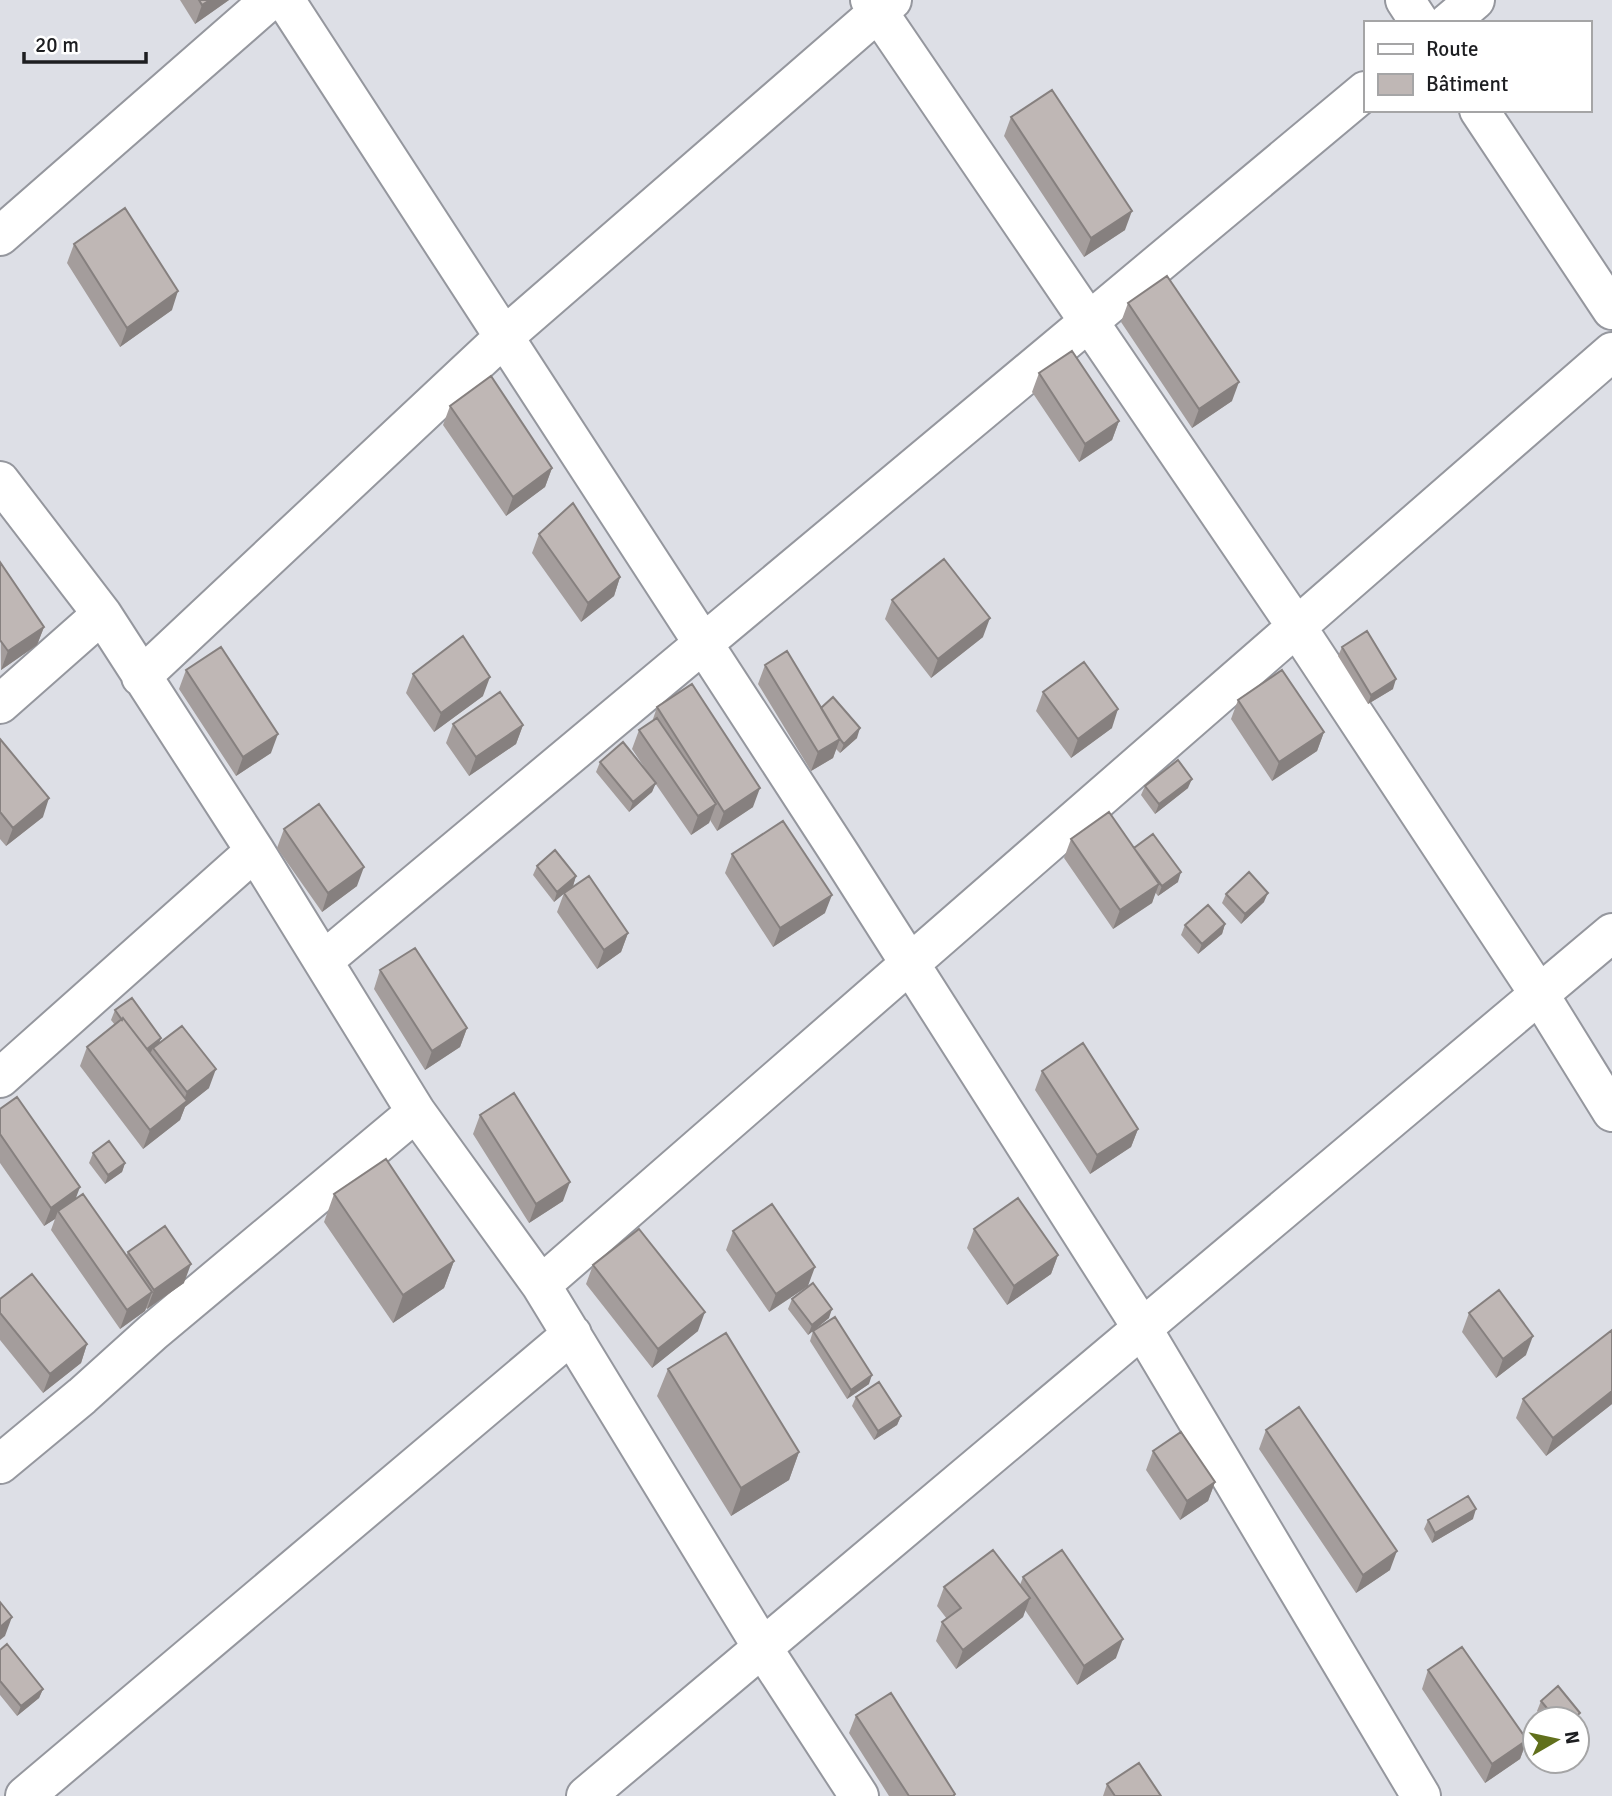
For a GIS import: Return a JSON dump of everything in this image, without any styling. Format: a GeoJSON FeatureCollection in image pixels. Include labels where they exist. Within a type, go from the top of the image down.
{"type":"FeatureCollection","features":[{"type":"Feature","properties":{"kind":"street"},"geometry":{"type":"LineString","coordinates":[[0,236],[270,0]]}},
{"type":"Feature","properties":{"kind":"street"},"geometry":{"type":"LineString","coordinates":[[285,0],[505,336],[1142,1328],[1422,1796]]}},
{"type":"Feature","properties":{"kind":"street"},"geometry":{"type":"LineString","coordinates":[[1405,0],[1419,21]]}},
{"type":"Feature","properties":{"kind":"street"},"geometry":{"type":"LineString","coordinates":[[1450,21],[1475,0]]}},
{"type":"Feature","properties":{"kind":"street"},"geometry":{"type":"LineString","coordinates":[[141,677],[505,336],[880,4],[1088,323],[1296,626],[1539,994],[1612,1112]]}},
{"type":"Feature","properties":{"kind":"street"},"geometry":{"type":"LineString","coordinates":[[323,961],[1364,92]]}},
{"type":"Feature","properties":{"kind":"street"},"geometry":{"type":"LineString","coordinates":[[1480,112],[1612,310]]}},
{"type":"Feature","properties":{"kind":"street"},"geometry":{"type":"LineString","coordinates":[[541,1285],[1612,352]]}},
{"type":"Feature","properties":{"kind":"street"},"geometry":{"type":"LineString","coordinates":[[0,481],[102,614],[255,850],[416,1112],[541,1285],[762,1647],[859,1796]]}},
{"type":"Feature","properties":{"kind":"street"},"geometry":{"type":"LineString","coordinates":[[0,704],[102,614]]}},
{"type":"Feature","properties":{"kind":"street"},"geometry":{"type":"LineString","coordinates":[[0,1078],[255,850]]}},
{"type":"Feature","properties":{"kind":"street"},"geometry":{"type":"LineString","coordinates":[[586,1796],[1612,933]]}},
{"type":"Feature","properties":{"kind":"street"},"geometry":{"type":"LineString","coordinates":[[0,1464],[416,1112]]}},
{"type":"Feature","properties":{"kind":"street"},"geometry":{"type":"LineString","coordinates":[[25,1796],[572,1334]]}},
{"type":"Feature","properties":{"kind":"building"},"geometry":{"type":"Polygon","coordinates":[[[1052,90],[1132,211],[1091,238],[1011,117],[1052,90]]]}},
{"type":"Feature","properties":{"kind":"building"},"geometry":{"type":"Polygon","coordinates":[[[125,208],[178,291],[127,328],[74,244],[125,208]]]}},
{"type":"Feature","properties":{"kind":"building"},"geometry":{"type":"Polygon","coordinates":[[[1167,276],[1239,382],[1199,409],[1128,303],[1167,276]]]}},
{"type":"Feature","properties":{"kind":"building"},"geometry":{"type":"Polygon","coordinates":[[[1072,351],[1119,421],[1085,444],[1039,373],[1072,351]]]}},
{"type":"Feature","properties":{"kind":"building"},"geometry":{"type":"Polygon","coordinates":[[[491,376],[552,468],[513,497],[450,406],[491,376]]]}},
{"type":"Feature","properties":{"kind":"building"},"geometry":{"type":"Polygon","coordinates":[[[573,503],[620,577],[588,603],[539,534],[573,503]]]}},
{"type":"Feature","properties":{"kind":"building"},"geometry":{"type":"Polygon","coordinates":[[[944,559],[990,618],[938,659],[892,600],[944,559]]]}},
{"type":"Feature","properties":{"kind":"building"},"geometry":{"type":"Polygon","coordinates":[[[0,562],[44,627],[8,651],[0,640],[0,562]]]}},
{"type":"Feature","properties":{"kind":"building"},"geometry":{"type":"Polygon","coordinates":[[[1367,631],[1396,679],[1371,695],[1342,647],[1367,631]]]}},
{"type":"Feature","properties":{"kind":"building"},"geometry":{"type":"Polygon","coordinates":[[[463,636],[490,677],[441,713],[413,674],[463,636]]]}},
{"type":"Feature","properties":{"kind":"building"},"geometry":{"type":"Polygon","coordinates":[[[221,647],[278,734],[243,757],[186,670],[221,647]]]}},
{"type":"Feature","properties":{"kind":"building"},"geometry":{"type":"Polygon","coordinates":[[[787,651],[840,739],[818,752],[765,665],[787,651]]]}},
{"type":"Feature","properties":{"kind":"building"},"geometry":{"type":"Polygon","coordinates":[[[1084,662],[1118,709],[1078,739],[1043,692],[1084,662]]]}},
{"type":"Feature","properties":{"kind":"building"},"geometry":{"type":"Polygon","coordinates":[[[1282,670],[1324,732],[1279,762],[1238,700],[1282,670]]]}},
{"type":"Feature","properties":{"kind":"building"},"geometry":{"type":"Polygon","coordinates":[[[692,684],[760,788],[724,812],[657,707],[692,684]]]}},
{"type":"Feature","properties":{"kind":"building"},"geometry":{"type":"Polygon","coordinates":[[[500,692],[523,725],[476,757],[453,724],[500,692]]]}},
{"type":"Feature","properties":{"kind":"building"},"geometry":{"type":"Polygon","coordinates":[[[833,697],[860,728],[844,744],[821,708],[833,697]]]}},
{"type":"Feature","properties":{"kind":"building"},"geometry":{"type":"Polygon","coordinates":[[[657,718],[716,804],[698,816],[639,730],[657,718]]]}},
{"type":"Feature","properties":{"kind":"building"},"geometry":{"type":"Polygon","coordinates":[[[0,739],[49,798],[13,828],[0,812],[0,739]]]}},
{"type":"Feature","properties":{"kind":"building"},"geometry":{"type":"Polygon","coordinates":[[[623,742],[656,783],[633,802],[600,762],[623,742]]]}},
{"type":"Feature","properties":{"kind":"building"},"geometry":{"type":"Polygon","coordinates":[[[1178,760],[1192,779],[1159,804],[1145,786],[1178,760]]]}},
{"type":"Feature","properties":{"kind":"building"},"geometry":{"type":"Polygon","coordinates":[[[319,804],[364,867],[328,893],[284,829],[319,804]]]}},
{"type":"Feature","properties":{"kind":"building"},"geometry":{"type":"Polygon","coordinates":[[[1109,812],[1159,884],[1120,910],[1071,839],[1109,812]]]}},
{"type":"Feature","properties":{"kind":"building"},"geometry":{"type":"Polygon","coordinates":[[[783,821],[832,895],[780,928],[732,854],[783,821]]]}},
{"type":"Feature","properties":{"kind":"building"},"geometry":{"type":"Polygon","coordinates":[[[1153,834],[1181,872],[1162,886],[1134,848],[1153,834]]]}},
{"type":"Feature","properties":{"kind":"building"},"geometry":{"type":"Polygon","coordinates":[[[555,850],[576,876],[557,892],[537,866],[555,850]]]}},
{"type":"Feature","properties":{"kind":"building"},"geometry":{"type":"Polygon","coordinates":[[[1249,872],[1268,893],[1245,914],[1226,894],[1249,872]]]}},
{"type":"Feature","properties":{"kind":"building"},"geometry":{"type":"Polygon","coordinates":[[[589,876],[628,933],[604,950],[564,893],[589,876]]]}},
{"type":"Feature","properties":{"kind":"building"},"geometry":{"type":"Polygon","coordinates":[[[1208,905],[1225,924],[1202,944],[1185,925],[1208,905]]]}},
{"type":"Feature","properties":{"kind":"building"},"geometry":{"type":"Polygon","coordinates":[[[415,948],[467,1028],[432,1051],[380,970],[415,948]]]}},
{"type":"Feature","properties":{"kind":"building"},"geometry":{"type":"Polygon","coordinates":[[[132,998],[161,1038],[147,1049],[115,1010],[132,998]]]}},
{"type":"Feature","properties":{"kind":"building"},"geometry":{"type":"Polygon","coordinates":[[[123,1018],[187,1101],[150,1130],[87,1047],[123,1018]]]}},
{"type":"Feature","properties":{"kind":"building"},"geometry":{"type":"Polygon","coordinates":[[[182,1026],[216,1069],[187,1092],[153,1048],[182,1026]]]}},
{"type":"Feature","properties":{"kind":"building"},"geometry":{"type":"Polygon","coordinates":[[[1083,1043],[1138,1129],[1097,1155],[1042,1071],[1083,1043]]]}},
{"type":"Feature","properties":{"kind":"building"},"geometry":{"type":"Polygon","coordinates":[[[514,1093],[570,1182],[536,1204],[480,1115],[514,1093]]]}},
{"type":"Feature","properties":{"kind":"building"},"geometry":{"type":"Polygon","coordinates":[[[17,1097],[80,1187],[51,1208],[0,1134],[0,1109],[17,1097]]]}},
{"type":"Feature","properties":{"kind":"building"},"geometry":{"type":"Polygon","coordinates":[[[109,1141],[125,1163],[108,1175],[93,1153],[109,1141]]]}},
{"type":"Feature","properties":{"kind":"building"},"geometry":{"type":"Polygon","coordinates":[[[386,1159],[454,1261],[403,1295],[334,1194],[386,1159]]]}},
{"type":"Feature","properties":{"kind":"building"},"geometry":{"type":"Polygon","coordinates":[[[83,1194],[152,1292],[127,1310],[58,1211],[83,1194]]]}},
{"type":"Feature","properties":{"kind":"building"},"geometry":{"type":"Polygon","coordinates":[[[1018,1198],[1058,1255],[1014,1286],[974,1229],[1018,1198]]]}},
{"type":"Feature","properties":{"kind":"building"},"geometry":{"type":"Polygon","coordinates":[[[772,1204],[815,1267],[776,1294],[733,1231],[772,1204]]]}},
{"type":"Feature","properties":{"kind":"building"},"geometry":{"type":"Polygon","coordinates":[[[165,1226],[191,1264],[154,1290],[128,1252],[165,1226]]]}},
{"type":"Feature","properties":{"kind":"building"},"geometry":{"type":"Polygon","coordinates":[[[639,1229],[705,1312],[658,1349],[593,1265],[639,1229]]]}},
{"type":"Feature","properties":{"kind":"building"},"geometry":{"type":"Polygon","coordinates":[[[32,1274],[87,1344],[50,1374],[0,1313],[0,1299],[32,1274]]]}},
{"type":"Feature","properties":{"kind":"building"},"geometry":{"type":"Polygon","coordinates":[[[813,1283],[832,1309],[812,1325],[792,1299],[813,1283]]]}},
{"type":"Feature","properties":{"kind":"building"},"geometry":{"type":"Polygon","coordinates":[[[1499,1290],[1533,1336],[1503,1359],[1469,1313],[1499,1290]]]}},
{"type":"Feature","properties":{"kind":"building"},"geometry":{"type":"Polygon","coordinates":[[[835,1317],[872,1375],[851,1390],[813,1331],[835,1317]]]}},
{"type":"Feature","properties":{"kind":"building"},"geometry":{"type":"Polygon","coordinates":[[[1612,1330],[1612,1391],[1553,1438],[1523,1399],[1612,1330]]]}},
{"type":"Feature","properties":{"kind":"building"},"geometry":{"type":"Polygon","coordinates":[[[726,1333],[799,1452],[741,1488],[668,1369],[726,1333]]]}},
{"type":"Feature","properties":{"kind":"building"},"geometry":{"type":"Polygon","coordinates":[[[879,1382],[901,1416],[878,1431],[856,1397],[879,1382]]]}},
{"type":"Feature","properties":{"kind":"building"},"geometry":{"type":"Polygon","coordinates":[[[1299,1407],[1397,1551],[1363,1575],[1266,1430],[1299,1407]]]}},
{"type":"Feature","properties":{"kind":"building"},"geometry":{"type":"Polygon","coordinates":[[[1181,1432],[1215,1482],[1187,1501],[1153,1451],[1181,1432]]]}},
{"type":"Feature","properties":{"kind":"building"},"geometry":{"type":"Polygon","coordinates":[[[1468,1496],[1476,1509],[1435,1533],[1428,1520],[1468,1496]]]}},
{"type":"Feature","properties":{"kind":"building"},"geometry":{"type":"Polygon","coordinates":[[[993,1550],[1030,1598],[963,1650],[942,1622],[961,1608],[944,1587],[993,1550]]]}},
{"type":"Feature","properties":{"kind":"building"},"geometry":{"type":"Polygon","coordinates":[[[1062,1550],[1123,1639],[1084,1666],[1023,1577],[1062,1550]]]}},
{"type":"Feature","properties":{"kind":"building"},"geometry":{"type":"Polygon","coordinates":[[[0,1602],[12,1617],[0,1627],[0,1602]]]}},
{"type":"Feature","properties":{"kind":"building"},"geometry":{"type":"Polygon","coordinates":[[[7,1644],[43,1689],[21,1706],[0,1681],[0,1650],[7,1644]]]}},
{"type":"Feature","properties":{"kind":"building"},"geometry":{"type":"Polygon","coordinates":[[[1462,1647],[1521,1731],[1521,1744],[1492,1764],[1428,1670],[1462,1647]]]}},
{"type":"Feature","properties":{"kind":"building"},"geometry":{"type":"Polygon","coordinates":[[[1558,1686],[1573,1705],[1544,1705],[1541,1701],[1558,1686]]]}},
{"type":"Feature","properties":{"kind":"building"},"geometry":{"type":"Polygon","coordinates":[[[891,1693],[955,1794],[953,1796],[909,1796],[856,1715],[891,1693]]]}},
{"type":"Feature","properties":{"kind":"building"},"geometry":{"type":"Polygon","coordinates":[[[1139,1763],[1161,1796],[1115,1796],[1107,1784],[1139,1763]]]}}]}
